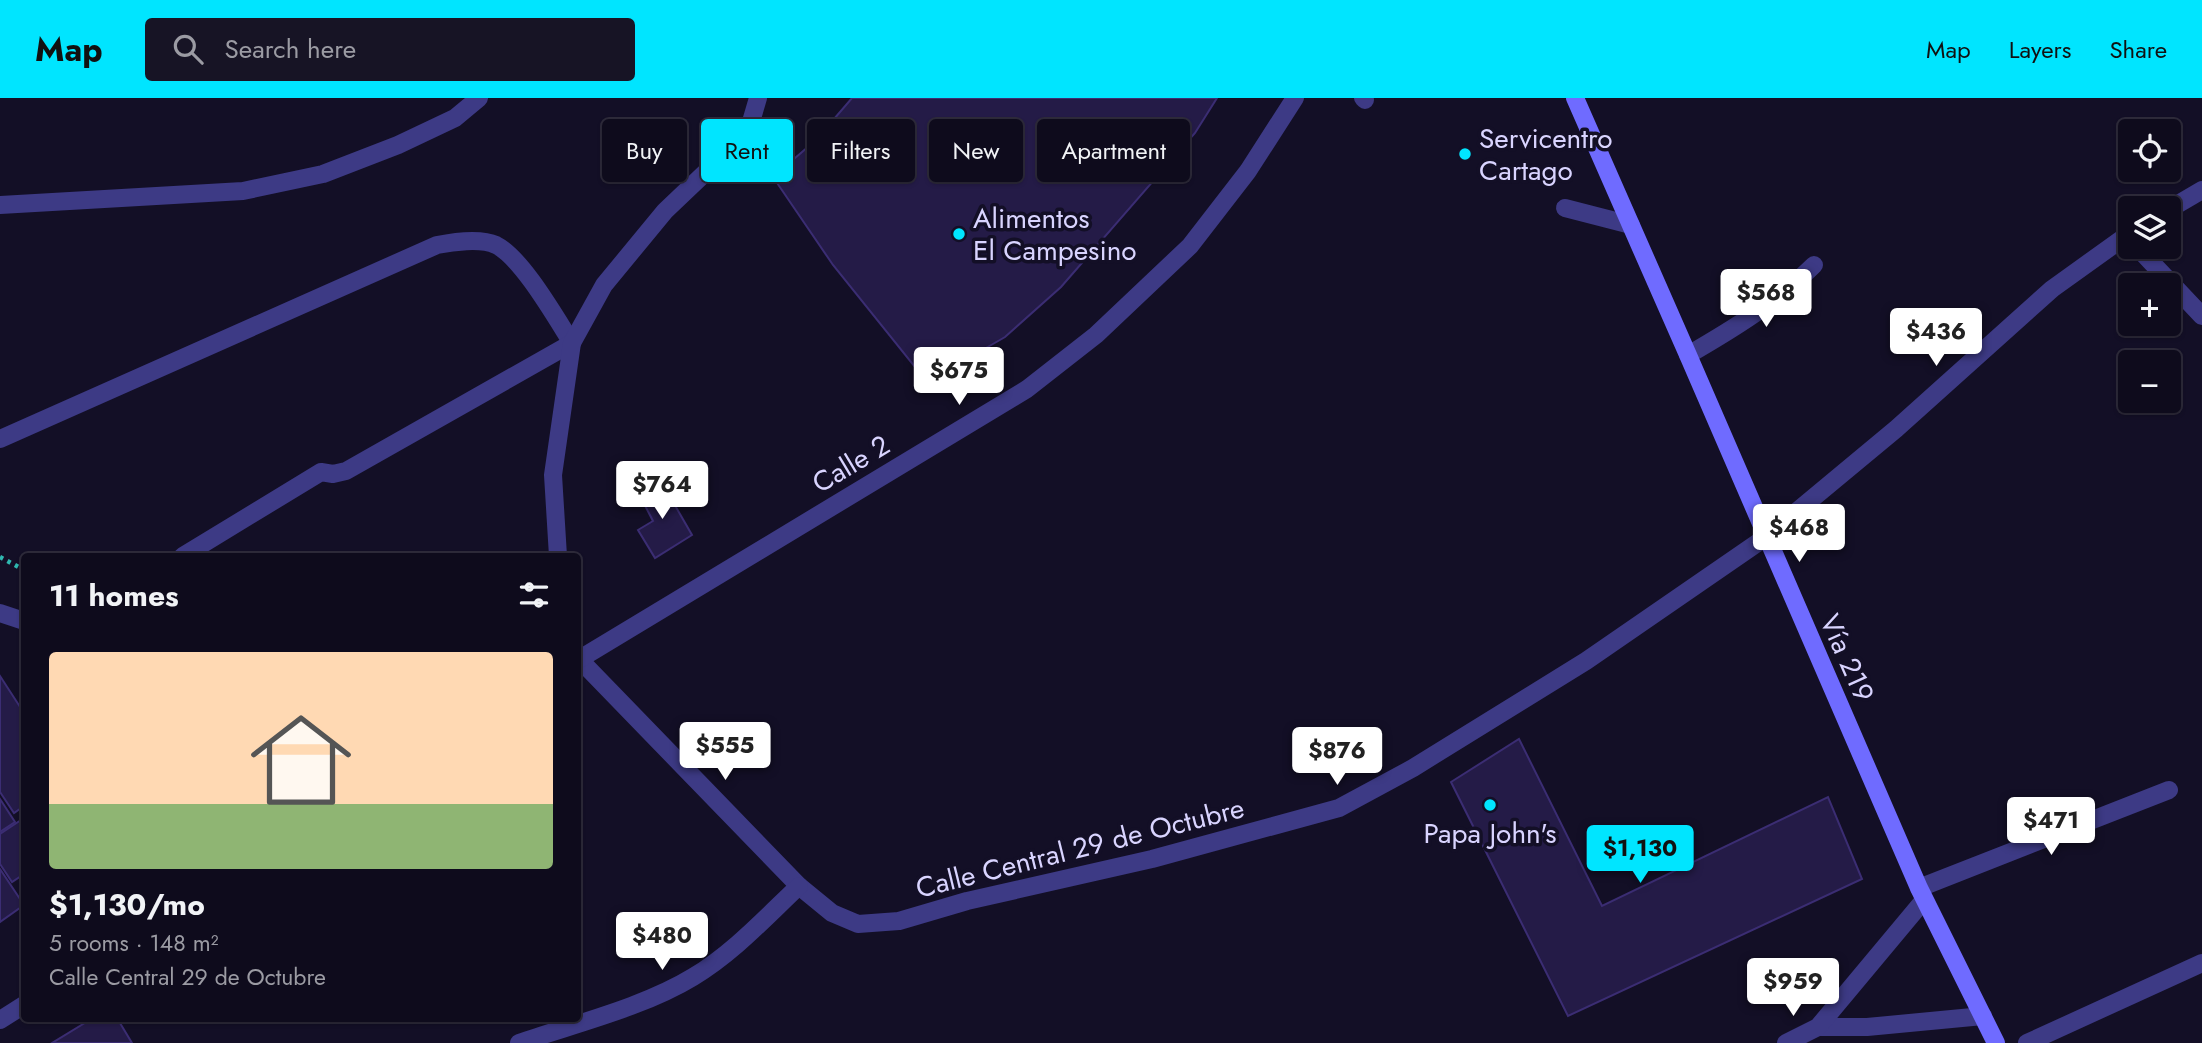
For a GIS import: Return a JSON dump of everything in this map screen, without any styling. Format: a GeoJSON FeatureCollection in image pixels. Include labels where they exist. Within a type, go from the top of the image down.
{"type":"FeatureCollection","features":[{"type":"Feature","properties":{"kind":"main road","name":"Vía 219"},"geometry":{"type":"LineString","coordinates":[[1575,98],[1922,894],[1996,1043]]}},
{"type":"Feature","properties":{"kind":"street"},"geometry":{"type":"LineString","coordinates":[[0,205],[243,191],[323,174],[398,145],[455,118],[479,98]]}},
{"type":"Feature","properties":{"kind":"street"},"geometry":{"type":"LineString","coordinates":[[558,553],[553,475],[572,343],[604,285],[664,211],[748,132],[758,98]]}},
{"type":"Feature","properties":{"kind":"street","name":"Calle 2"},"geometry":{"type":"LineString","coordinates":[[581,655],[1027,389],[1076,350],[1190,246],[1248,171],[1295,98]]}},
{"type":"Feature","properties":{"kind":"street"},"geometry":{"type":"LineString","coordinates":[[2181,202],[2202,190]]}},
{"type":"Feature","properties":{"kind":"street"},"geometry":{"type":"LineString","coordinates":[[1565,208],[1631,225]]}},
{"type":"Feature","properties":{"kind":"street"},"geometry":{"type":"LineString","coordinates":[[0,439],[437,244],[460,241],[495,245],[530,279],[572,343]]}},
{"type":"Feature","properties":{"kind":"street","name":"Calle Central 29 de Octubre"},"geometry":{"type":"LineString","coordinates":[[581,660],[799,886],[832,913],[858,925],[899,921],[967,901],[1152,859],[1339,808],[1413,768],[1586,662],[1766,537],[1896,429],[2052,289],[2118,247]]}},
{"type":"Feature","properties":{"kind":"street"},"geometry":{"type":"LineString","coordinates":[[2149,259],[2202,316]]}},
{"type":"Feature","properties":{"kind":"street"},"geometry":{"type":"LineString","coordinates":[[1688,355],[1789,290],[1814,265]]}},
{"type":"Feature","properties":{"kind":"street"},"geometry":{"type":"LineString","coordinates":[[188,553],[321,472],[333,474],[346,471],[572,343]]}},
{"type":"Feature","properties":{"kind":"street"},"geometry":{"type":"LineString","coordinates":[[0,613],[21,620]]}},
{"type":"Feature","properties":{"kind":"street"},"geometry":{"type":"LineString","coordinates":[[1786,1043],[1818,1027],[1922,894],[2169,790]]}},
{"type":"Feature","properties":{"kind":"street"},"geometry":{"type":"LineString","coordinates":[[581,1021],[666,992],[695,976],[732,949],[799,886]]}},
{"type":"Feature","properties":{"kind":"street"},"geometry":{"type":"LineString","coordinates":[[2027,1043],[2202,963]]}},
{"type":"Feature","properties":{"kind":"street"},"geometry":{"type":"LineString","coordinates":[[0,1020],[21,1007]]}},
{"type":"Feature","properties":{"kind":"street"},"geometry":{"type":"LineString","coordinates":[[1818,1027],[1867,1027],[1983,1016]]}},
{"type":"Feature","properties":{"kind":"street"},"geometry":{"type":"LineString","coordinates":[[519,1043],[580,1022]]}},
{"type":"Feature","properties":{"kind":"path"},"geometry":{"type":"LineString","coordinates":[[0,557],[21,568]]}},
{"type":"Feature","properties":{"kind":"building","name":"Alimentos El Campesino"},"geometry":{"type":"Polygon","coordinates":[[[852,98],[1217,98],[1190,139],[1190,119],[1037,119],[1037,182],[1152,182],[1061,287],[1005,337],[927,382],[833,265],[776,182],[793,182],[793,160],[807,148],[807,182],[915,182],[915,119],[834,119],[852,98]]]}},
{"type":"Feature","properties":{"kind":"building"},"geometry":{"type":"Polygon","coordinates":[[[661,481],[692,535],[655,558],[638,530],[653,521],[639,494],[661,481]]]}},
{"type":"Feature","properties":{"kind":"building"},"geometry":{"type":"Polygon","coordinates":[[[0,676],[21,708],[21,808],[14,813],[0,792],[0,676]]]}},
{"type":"Feature","properties":{"kind":"building"},"geometry":{"type":"Polygon","coordinates":[[[1519,739],[1602,906],[1828,797],[1862,879],[1568,1016],[1451,782],[1519,739]]]}},
{"type":"Feature","properties":{"kind":"building"},"geometry":{"type":"Polygon","coordinates":[[[0,799],[15,822],[0,832],[0,799]]]}},
{"type":"Feature","properties":{"kind":"building"},"geometry":{"type":"Polygon","coordinates":[[[21,820],[21,876],[12,882],[0,864],[0,834],[21,820]]]}},
{"type":"Feature","properties":{"kind":"building"},"geometry":{"type":"Polygon","coordinates":[[[0,869],[21,900],[21,907],[0,922],[0,869]]]}},
{"type":"Feature","properties":{"kind":"building"},"geometry":{"type":"Polygon","coordinates":[[[86,1022],[119,1022],[132,1043],[52,1043],[86,1022]]]}},
{"type":"Feature","properties":{"kind":"place","name":"Servicentro Cartago"},"geometry":{"type":"Point","coordinates":[1465,154]}},
{"type":"Feature","properties":{"kind":"place","name":"Alimentos El Campesino"},"geometry":{"type":"Point","coordinates":[959,234]}},
{"type":"Feature","properties":{"kind":"place","name":"Papa John's"},"geometry":{"type":"Point","coordinates":[1490,805]}}]}
